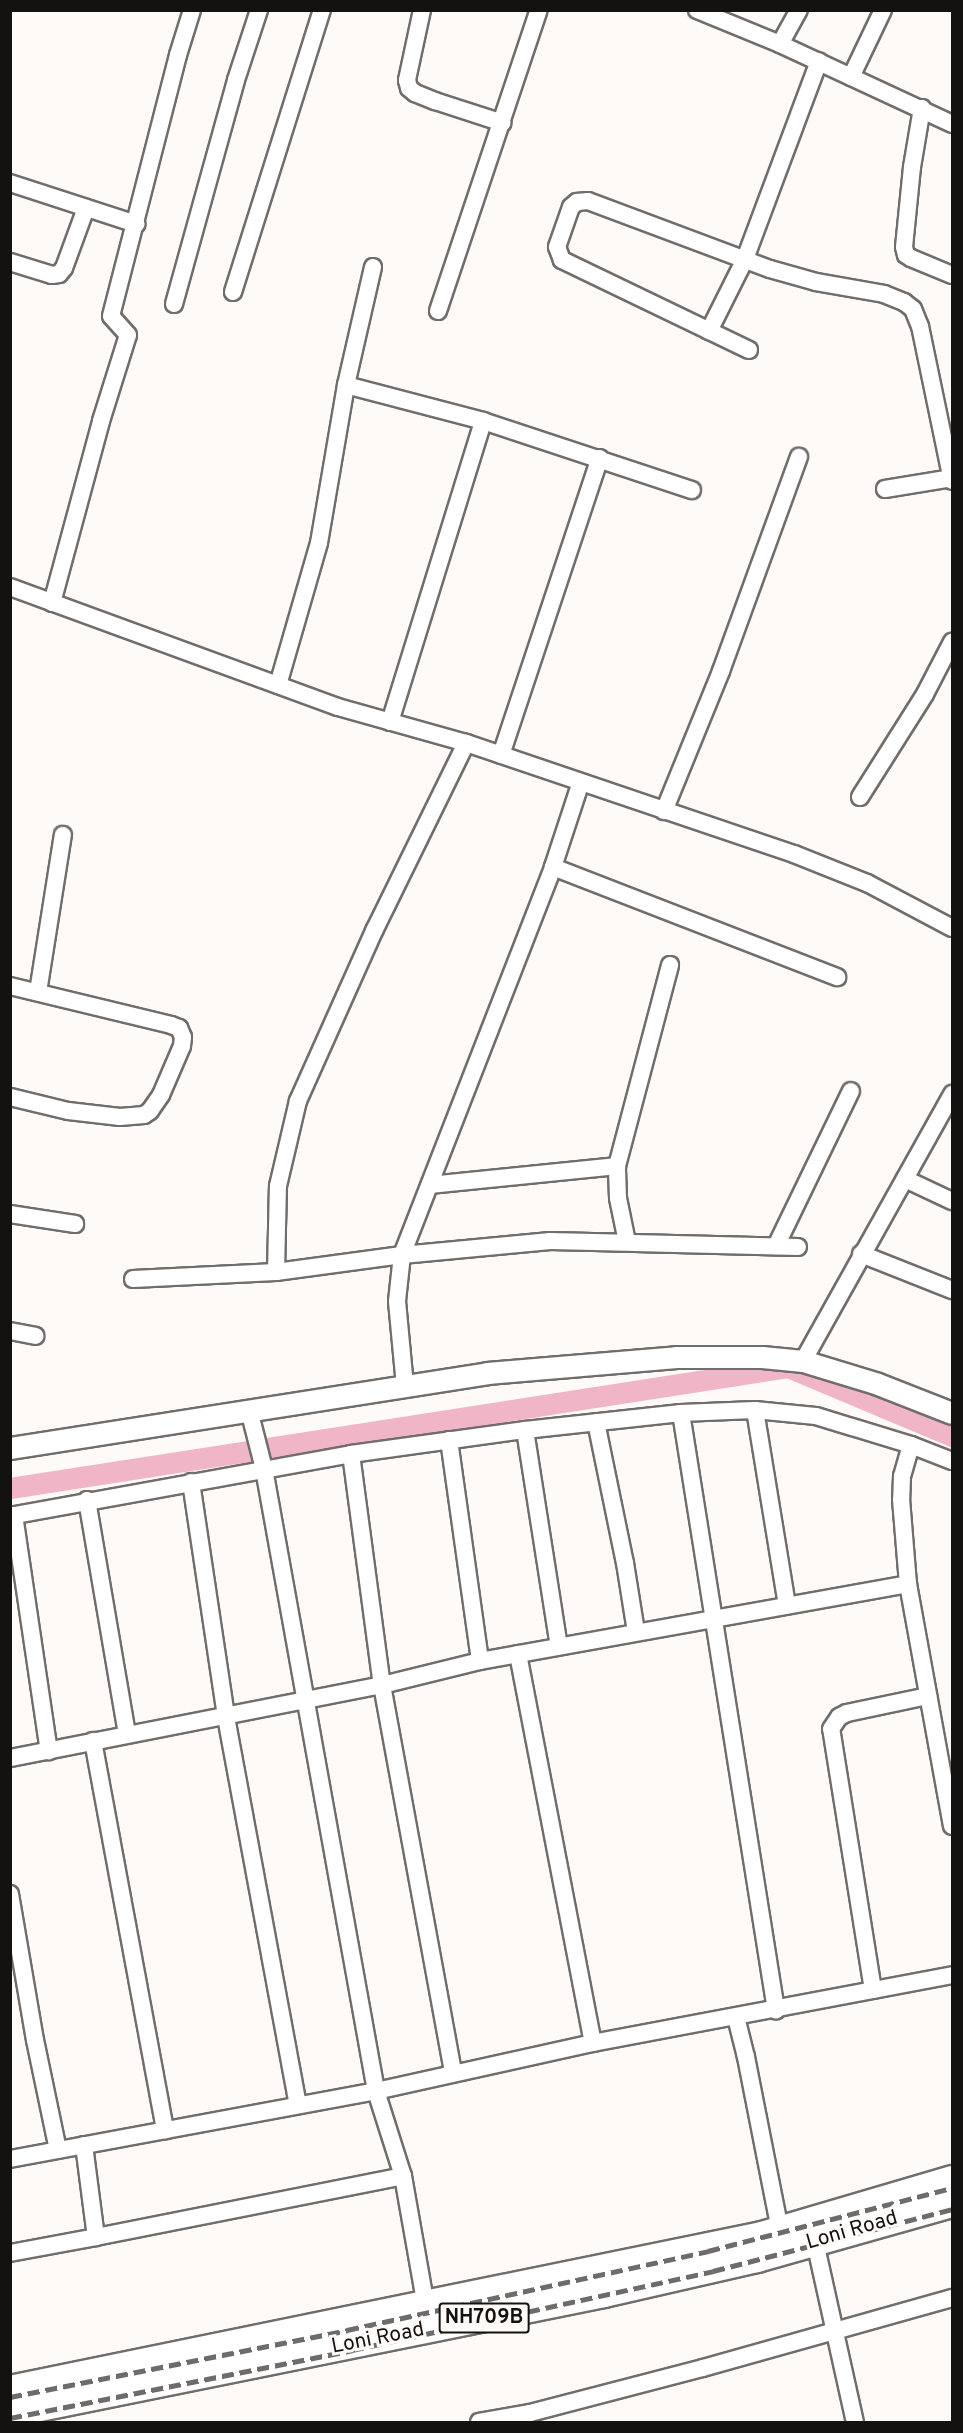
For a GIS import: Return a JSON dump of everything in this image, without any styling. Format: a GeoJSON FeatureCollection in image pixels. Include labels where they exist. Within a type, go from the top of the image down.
{"type":"FeatureCollection","features":[{"type":"Feature","properties":{"kind":"highway","name":"Loni Road"},"geometry":{"type":"LineString","coordinates":[[10,2414],[427,2317],[780,2231],[952,2180]]}},
{"type":"Feature","properties":{"kind":"highway","name":"Loni Road"},"geometry":{"type":"LineString","coordinates":[[10,2390],[427,2317],[604,2294],[757,2258],[952,2203]]}},
{"type":"Feature","properties":{"kind":"street"},"geometry":{"type":"LineString","coordinates":[[52,603],[101,421],[128,335],[111,316],[178,55],[192,10]]}},
{"type":"Feature","properties":{"kind":"street"},"geometry":{"type":"LineString","coordinates":[[174,304],[236,80],[259,10]]}},
{"type":"Feature","properties":{"kind":"street"},"geometry":{"type":"LineString","coordinates":[[232,292],[322,10]]}},
{"type":"Feature","properties":{"kind":"street"},"geometry":{"type":"LineString","coordinates":[[422,10],[407,81],[409,88],[415,93],[503,123]]}},
{"type":"Feature","properties":{"kind":"street"},"geometry":{"type":"LineString","coordinates":[[438,311],[503,123],[538,10]]}},
{"type":"Feature","properties":{"kind":"street"},"geometry":{"type":"LineString","coordinates":[[697,10],[718,14],[952,124]]}},
{"type":"Feature","properties":{"kind":"street"},"geometry":{"type":"LineString","coordinates":[[780,44],[799,10]]}},
{"type":"Feature","properties":{"kind":"street"},"geometry":{"type":"LineString","coordinates":[[851,77],[883,10]]}},
{"type":"Feature","properties":{"kind":"street"},"geometry":{"type":"LineString","coordinates":[[709,331],[745,260],[819,61]]}},
{"type":"Feature","properties":{"kind":"street"},"geometry":{"type":"LineString","coordinates":[[922,108],[906,216],[905,252],[910,258],[952,275]]}},
{"type":"Feature","properties":{"kind":"street"},"geometry":{"type":"LineString","coordinates":[[10,183],[136,224]]}},
{"type":"Feature","properties":{"kind":"street"},"geometry":{"type":"LineString","coordinates":[[749,350],[562,260],[557,247],[567,215],[577,202],[588,201],[745,260],[816,282],[884,294],[904,302],[913,309],[920,326],[952,479],[885,489]]}},
{"type":"Feature","properties":{"kind":"street"},"geometry":{"type":"LineString","coordinates":[[10,262],[52,275],[59,274],[64,268],[86,208]]}},
{"type":"Feature","properties":{"kind":"street"},"geometry":{"type":"LineString","coordinates":[[278,685],[319,543],[346,385],[373,267]]}},
{"type":"Feature","properties":{"kind":"street"},"geometry":{"type":"LineString","coordinates":[[346,385],[483,421],[692,490]]}},
{"type":"Feature","properties":{"kind":"street"},"geometry":{"type":"LineString","coordinates":[[390,722],[483,421]]}},
{"type":"Feature","properties":{"kind":"street"},"geometry":{"type":"LineString","coordinates":[[664,811],[721,671],[799,457]]}},
{"type":"Feature","properties":{"kind":"street"},"geometry":{"type":"LineString","coordinates":[[501,754],[600,458]]}},
{"type":"Feature","properties":{"kind":"street"},"geometry":{"type":"LineString","coordinates":[[10,587],[278,685],[390,722],[501,754],[825,866],[867,883],[952,928]]}},
{"type":"Feature","properties":{"kind":"street"},"geometry":{"type":"LineString","coordinates":[[860,797],[925,694],[952,642]]}},
{"type":"Feature","properties":{"kind":"street"},"geometry":{"type":"LineString","coordinates":[[276,1272],[278,1186],[298,1101],[375,929],[466,743]]}},
{"type":"Feature","properties":{"kind":"street"},"geometry":{"type":"LineString","coordinates":[[405,1386],[397,1301],[402,1255],[553,867],[581,782]]}},
{"type":"Feature","properties":{"kind":"street"},"geometry":{"type":"LineString","coordinates":[[38,992],[63,835]]}},
{"type":"Feature","properties":{"kind":"street"},"geometry":{"type":"LineString","coordinates":[[553,867],[837,977]]}},
{"type":"Feature","properties":{"kind":"street"},"geometry":{"type":"LineString","coordinates":[[627,1242],[618,1198],[617,1166],[670,965]]}},
{"type":"Feature","properties":{"kind":"street"},"geometry":{"type":"LineString","coordinates":[[10,986],[171,1025],[179,1028],[182,1046],[161,1095],[150,1111],[144,1115],[120,1117],[68,1112],[10,1097]]}},
{"type":"Feature","properties":{"kind":"street"},"geometry":{"type":"LineString","coordinates":[[776,1246],[851,1091]]}},
{"type":"Feature","properties":{"kind":"street"},"geometry":{"type":"LineString","coordinates":[[803,1361],[952,1094]]}},
{"type":"Feature","properties":{"kind":"street"},"geometry":{"type":"LineString","coordinates":[[430,1185],[617,1166]]}},
{"type":"Feature","properties":{"kind":"street"},"geometry":{"type":"LineString","coordinates":[[905,1179],[952,1201]]}},
{"type":"Feature","properties":{"kind":"street"},"geometry":{"type":"LineString","coordinates":[[10,1214],[75,1224]]}},
{"type":"Feature","properties":{"kind":"street"},"geometry":{"type":"LineString","coordinates":[[133,1279],[276,1272],[402,1255],[550,1241],[798,1247]]}},
{"type":"Feature","properties":{"kind":"street"},"geometry":{"type":"LineString","coordinates":[[861,1254],[952,1290]]}},
{"type":"Feature","properties":{"kind":"street"},"geometry":{"type":"LineString","coordinates":[[10,1331],[36,1336]]}},
{"type":"Feature","properties":{"kind":"street"},"geometry":{"type":"LineString","coordinates":[[10,1448],[251,1419],[405,1386],[487,1374],[676,1357],[803,1361],[878,1384],[952,1413]]}},
{"type":"Feature","properties":{"kind":"street"},"geometry":{"type":"LineString","coordinates":[[755,1410],[788,1605]]}},
{"type":"Feature","properties":{"kind":"street"},"geometry":{"type":"LineString","coordinates":[[49,1751],[12,1516],[87,1500],[351,1454],[525,1430],[681,1413],[755,1410],[816,1416],[911,1445],[952,1461]]}},
{"type":"Feature","properties":{"kind":"street"},"geometry":{"type":"LineString","coordinates":[[681,1413],[776,2010]]}},
{"type":"Feature","properties":{"kind":"street"},"geometry":{"type":"LineString","coordinates":[[251,1419],[264,1469],[376,2091],[403,2176],[427,2317]]}},
{"type":"Feature","properties":{"kind":"street"},"geometry":{"type":"LineString","coordinates":[[596,1422],[625,1563],[636,1632]]}},
{"type":"Feature","properties":{"kind":"street"},"geometry":{"type":"LineString","coordinates":[[525,1430],[559,1646]]}},
{"type":"Feature","properties":{"kind":"street"},"geometry":{"type":"LineString","coordinates":[[449,1440],[480,1661]]}},
{"type":"Feature","properties":{"kind":"street"},"geometry":{"type":"LineString","coordinates":[[911,1445],[902,1476],[901,1499],[908,1584],[952,1826]]}},
{"type":"Feature","properties":{"kind":"street"},"geometry":{"type":"LineString","coordinates":[[351,1454],[382,1685],[453,2073]]}},
{"type":"Feature","properties":{"kind":"street"},"geometry":{"type":"LineString","coordinates":[[190,1482],[226,1717],[298,2104]]}},
{"type":"Feature","properties":{"kind":"street"},"geometry":{"type":"LineString","coordinates":[[87,1500],[127,1735]]}},
{"type":"Feature","properties":{"kind":"street"},"geometry":{"type":"LineString","coordinates":[[10,1758],[305,1701],[480,1661],[908,1584]]}},
{"type":"Feature","properties":{"kind":"street"},"geometry":{"type":"LineString","coordinates":[[518,1654],[593,2043]]}},
{"type":"Feature","properties":{"kind":"street"},"geometry":{"type":"LineString","coordinates":[[873,1990],[831,1729],[839,1717],[848,1713],[928,1696]]}},
{"type":"Feature","properties":{"kind":"street"},"geometry":{"type":"LineString","coordinates":[[93,1741],[165,2130]]}},
{"type":"Feature","properties":{"kind":"street"},"geometry":{"type":"LineString","coordinates":[[10,1894],[35,2040],[58,2150]]}},
{"type":"Feature","properties":{"kind":"street"},"geometry":{"type":"LineString","coordinates":[[10,2159],[376,2091],[593,2043],[952,1975]]}},
{"type":"Feature","properties":{"kind":"street"},"geometry":{"type":"LineString","coordinates":[[736,2017],[780,2231]]}},
{"type":"Feature","properties":{"kind":"street"},"geometry":{"type":"LineString","coordinates":[[84,2145],[96,2236]]}},
{"type":"Feature","properties":{"kind":"street"},"geometry":{"type":"LineString","coordinates":[[10,2253],[403,2176]]}},
{"type":"Feature","properties":{"kind":"street"},"geometry":{"type":"LineString","coordinates":[[815,2242],[855,2422]]}},
{"type":"Feature","properties":{"kind":"street"},"geometry":{"type":"LineString","coordinates":[[479,2422],[530,2413],[952,2298]]}},
{"type":"Feature","properties":{"kind":"waterway"},"geometry":{"type":"LineString","coordinates":[[10,1488],[788,1367],[952,1436]]}},
{"type":"Feature","properties":{"kind":"railway"},"geometry":{"type":"LineString","coordinates":[[10,2397],[347,2330],[708,2251],[952,2188]]}},
{"type":"Feature","properties":{"kind":"railway"},"geometry":{"type":"LineString","coordinates":[[10,2418],[352,2350],[713,2271],[952,2209]]}}]}
